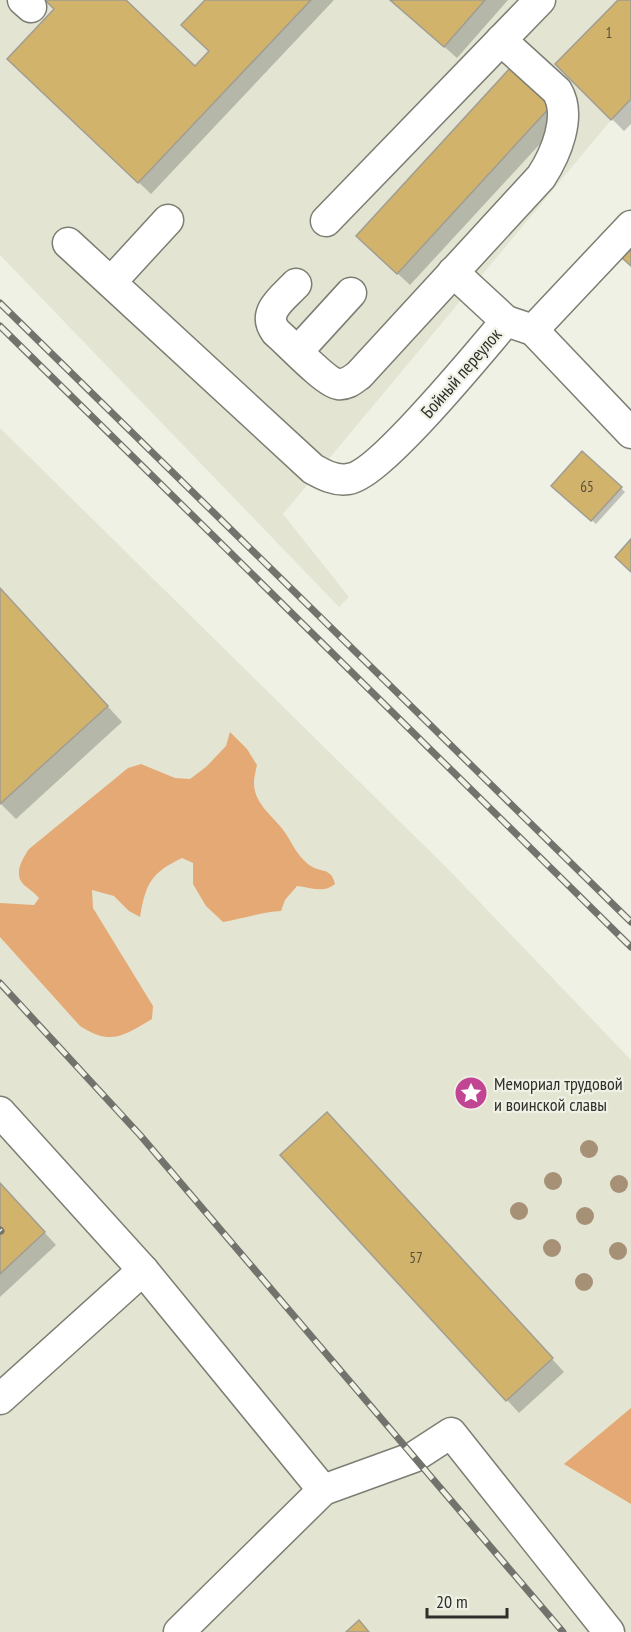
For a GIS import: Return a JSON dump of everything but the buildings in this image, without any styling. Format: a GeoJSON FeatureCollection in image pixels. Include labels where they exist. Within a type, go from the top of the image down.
{"type":"FeatureCollection","features":[{"type":"Feature","properties":{"kind":"street"},"geometry":{"type":"LineString","coordinates":[[326,221],[540,0]]}},
{"type":"Feature","properties":{"kind":"street"},"geometry":{"type":"LineString","coordinates":[[296,284],[276,305],[270,315],[271,324],[276,332],[327,378],[337,384],[348,383],[359,375],[541,177],[550,163],[556,146],[563,116],[563,102],[557,91],[501,40]]}},
{"type":"Feature","properties":{"kind":"street"},"geometry":{"type":"LineString","coordinates":[[68,243],[111,282],[168,220]]}},
{"type":"Feature","properties":{"kind":"street","name":"Бойный переулок"},"geometry":{"type":"LineString","coordinates":[[111,282],[314,469],[329,477],[350,479],[371,467],[520,326],[631,226]]}},
{"type":"Feature","properties":{"kind":"street"},"geometry":{"type":"LineString","coordinates":[[453,272],[520,326],[631,433]]}},
{"type":"Feature","properties":{"kind":"street"},"geometry":{"type":"LineString","coordinates":[[298,351],[351,293]]}},
{"type":"Feature","properties":{"kind":"street"},"geometry":{"type":"LineString","coordinates":[[0,1112],[143,1269],[323,1490]]}},
{"type":"Feature","properties":{"kind":"street"},"geometry":{"type":"LineString","coordinates":[[0,1398],[143,1269]]}},
{"type":"Feature","properties":{"kind":"street"},"geometry":{"type":"LineString","coordinates":[[179,1632],[323,1490],[414,1457],[451,1433],[609,1632]]}},
{"type":"Feature","properties":{"kind":"shaded area"},"geometry":{"type":"Polygon","coordinates":[[[0,0],[631,0],[611,120],[283,514],[349,597],[339,607],[0,255],[0,0]]]}},
{"type":"Feature","properties":{"kind":"shaded area"},"geometry":{"type":"Polygon","coordinates":[[[0,428],[450,871],[631,1060],[631,1632],[0,1632],[0,428]]]}},
{"type":"Feature","properties":{"kind":"shaded area"},"geometry":{"type":"Polygon","coordinates":[[[230,732],[247,749],[257,765],[254,783],[257,798],[261,804],[286,834],[301,857],[312,867],[328,872],[335,884],[326,889],[297,886],[285,900],[281,911],[223,922],[206,906],[193,884],[193,863],[182,858],[163,869],[152,880],[140,917],[129,911],[114,896],[92,890],[93,908],[153,1006],[152,1019],[125,1034],[109,1037],[91,1032],[80,1026],[0,937],[0,903],[34,905],[39,898],[24,885],[19,877],[21,862],[29,849],[128,768],[141,764],[175,778],[190,779],[206,767],[226,746],[230,732]]]}},
{"type":"Feature","properties":{"kind":"shaded area"},"geometry":{"type":"Polygon","coordinates":[[[631,1408],[631,1504],[564,1464],[631,1408]]]}},
{"type":"Feature","properties":{"kind":"railway"},"geometry":{"type":"LineString","coordinates":[[0,303],[631,922]]}},
{"type":"Feature","properties":{"kind":"railway"},"geometry":{"type":"LineString","coordinates":[[0,326],[631,947]]}},
{"type":"Feature","properties":{"kind":"railway"},"geometry":{"type":"LineString","coordinates":[[0,983],[140,1135],[563,1632]]}},
{"type":"Feature","properties":{"kind":"place","name":"Мемориал трудовой и воинской славы"},"geometry":{"type":"Point","coordinates":[471,1093]}}]}
